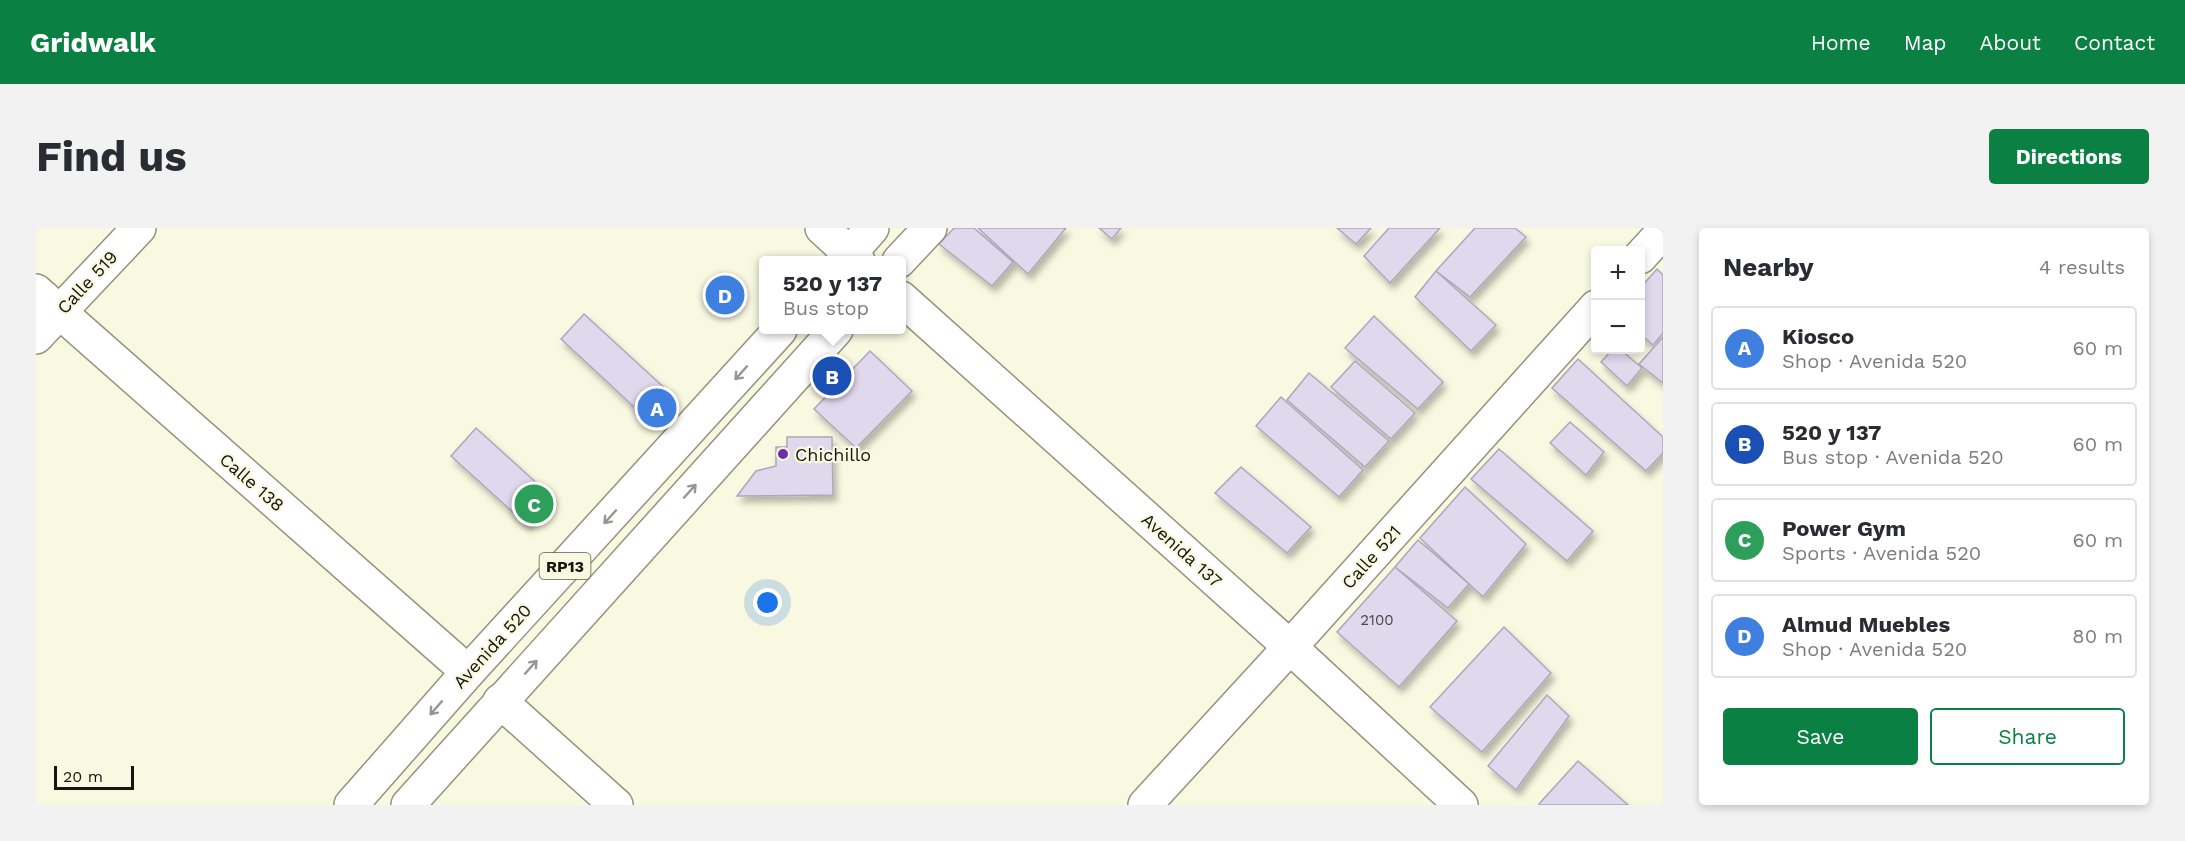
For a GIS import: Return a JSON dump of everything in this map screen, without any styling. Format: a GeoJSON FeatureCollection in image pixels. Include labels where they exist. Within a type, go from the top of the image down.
{"type":"FeatureCollection","features":[{"type":"Feature","properties":{"kind":"street","name":"Calle 519"},"geometry":{"type":"LineString","coordinates":[[36,337],[47,302],[139,228]]}},
{"type":"Feature","properties":{"kind":"street"},"geometry":{"type":"LineString","coordinates":[[822,228],[848,256]]}},
{"type":"Feature","properties":{"kind":"street"},"geometry":{"type":"LineString","coordinates":[[851,256],[872,228]]}},
{"type":"Feature","properties":{"kind":"street"},"geometry":{"type":"LineString","coordinates":[[904,256],[930,228]]}},
{"type":"Feature","properties":{"kind":"street"},"geometry":{"type":"LineString","coordinates":[[1645,252],[1663,232]]}},
{"type":"Feature","properties":{"kind":"street","name":"Calle 138"},"geometry":{"type":"LineString","coordinates":[[47,302],[468,672]]}},
{"type":"Feature","properties":{"kind":"street","name":"Avenida 137"},"geometry":{"type":"LineString","coordinates":[[906,302],[1290,647],[1461,805]]}},
{"type":"Feature","properties":{"kind":"street","name":"Calle 521"},"geometry":{"type":"LineString","coordinates":[[1145,805],[1591,314]]}},
{"type":"Feature","properties":{"kind":"street","name":"Avenida 520"},"geometry":{"type":"LineString","coordinates":[[351,805],[468,672],[776,334]]}},
{"type":"Feature","properties":{"kind":"street","name":"RP13"},"geometry":{"type":"LineString","coordinates":[[408,805],[832,334]]}},
{"type":"Feature","properties":{"kind":"street"},"geometry":{"type":"LineString","coordinates":[[500,701],[616,805]]}},
{"type":"Feature","properties":{"kind":"building"},"geometry":{"type":"Polygon","coordinates":[[[954,228],[974,228],[1013,262],[992,286],[939,244],[954,228]]]}},
{"type":"Feature","properties":{"kind":"building"},"geometry":{"type":"Polygon","coordinates":[[[978,228],[1066,228],[1028,274],[978,228]]]}},
{"type":"Feature","properties":{"kind":"building"},"geometry":{"type":"Polygon","coordinates":[[[1099,228],[1121,228],[1112,239],[1099,228]]]}},
{"type":"Feature","properties":{"kind":"building"},"geometry":{"type":"Polygon","coordinates":[[[1337,228],[1371,228],[1356,244],[1337,228]]]}},
{"type":"Feature","properties":{"kind":"building"},"geometry":{"type":"Polygon","coordinates":[[[1389,228],[1440,228],[1390,283],[1364,256],[1389,228]]]}},
{"type":"Feature","properties":{"kind":"building"},"geometry":{"type":"Polygon","coordinates":[[[1475,228],[1515,228],[1526,237],[1470,297],[1436,271],[1475,228]]]}},
{"type":"Feature","properties":{"kind":"building"},"geometry":{"type":"Polygon","coordinates":[[[1657,269],[1663,275],[1663,333],[1653,345],[1645,338],[1645,282],[1657,269]]]}},
{"type":"Feature","properties":{"kind":"building"},"geometry":{"type":"Polygon","coordinates":[[[1436,271],[1496,325],[1471,351],[1415,297],[1436,271]]]}},
{"type":"Feature","properties":{"kind":"building"},"geometry":{"type":"Polygon","coordinates":[[[584,314],[670,393],[647,419],[561,339],[584,314]]]}},
{"type":"Feature","properties":{"kind":"building"},"geometry":{"type":"Polygon","coordinates":[[[1374,316],[1443,382],[1418,409],[1345,348],[1374,316]]]}},
{"type":"Feature","properties":{"kind":"building"},"geometry":{"type":"Polygon","coordinates":[[[1663,337],[1663,383],[1639,364],[1663,337]]]}},
{"type":"Feature","properties":{"kind":"building"},"geometry":{"type":"Polygon","coordinates":[[[870,351],[912,391],[856,448],[814,409],[870,351]]]}},
{"type":"Feature","properties":{"kind":"building"},"geometry":{"type":"Polygon","coordinates":[[[1608,354],[1626,354],[1642,368],[1627,386],[1601,362],[1608,354]]]}},
{"type":"Feature","properties":{"kind":"building"},"geometry":{"type":"Polygon","coordinates":[[[1578,359],[1663,437],[1663,453],[1646,471],[1552,388],[1578,359]]]}},
{"type":"Feature","properties":{"kind":"building"},"geometry":{"type":"Polygon","coordinates":[[[1355,361],[1415,413],[1391,439],[1331,387],[1355,361]]]}},
{"type":"Feature","properties":{"kind":"building"},"geometry":{"type":"Polygon","coordinates":[[[1309,373],[1389,441],[1365,467],[1287,400],[1309,373]]]}},
{"type":"Feature","properties":{"kind":"building"},"geometry":{"type":"Polygon","coordinates":[[[1281,397],[1363,470],[1339,497],[1256,426],[1281,397]]]}},
{"type":"Feature","properties":{"kind":"building"},"geometry":{"type":"Polygon","coordinates":[[[1570,422],[1604,452],[1586,475],[1550,443],[1570,422]]]}},
{"type":"Feature","properties":{"kind":"building"},"geometry":{"type":"Polygon","coordinates":[[[476,428],[552,497],[527,525],[451,456],[476,428]]]}},
{"type":"Feature","properties":{"kind":"building"},"geometry":{"type":"Polygon","coordinates":[[[787,437],[832,437],[833,495],[737,496],[756,471],[776,466],[776,447],[787,447],[787,437]]]}},
{"type":"Feature","properties":{"kind":"building"},"geometry":{"type":"Polygon","coordinates":[[[1499,449],[1593,531],[1567,561],[1471,479],[1499,449]]]}},
{"type":"Feature","properties":{"kind":"building"},"geometry":{"type":"Polygon","coordinates":[[[1241,467],[1311,527],[1287,553],[1215,493],[1241,467]]]}},
{"type":"Feature","properties":{"kind":"building"},"geometry":{"type":"Polygon","coordinates":[[[1465,487],[1526,544],[1483,597],[1420,538],[1465,487]]]}},
{"type":"Feature","properties":{"kind":"building"},"geometry":{"type":"Polygon","coordinates":[[[1418,540],[1469,584],[1448,608],[1395,567],[1418,540]]]}},
{"type":"Feature","properties":{"kind":"building"},"geometry":{"type":"Polygon","coordinates":[[[1395,567],[1457,621],[1399,687],[1337,632],[1395,567]]]}},
{"type":"Feature","properties":{"kind":"building"},"geometry":{"type":"Polygon","coordinates":[[[1504,627],[1551,673],[1482,752],[1430,707],[1504,627]]]}},
{"type":"Feature","properties":{"kind":"building"},"geometry":{"type":"Polygon","coordinates":[[[1547,695],[1569,716],[1516,790],[1488,766],[1547,695]]]}},
{"type":"Feature","properties":{"kind":"building"},"geometry":{"type":"Polygon","coordinates":[[[1578,761],[1628,805],[1540,805],[1578,761]]]}},
{"type":"Feature","properties":{"kind":"place","name":"Almud Muebles"},"geometry":{"type":"Point","coordinates":[725,295]}},
{"type":"Feature","properties":{"kind":"place","name":"520 y 137"},"geometry":{"type":"Point","coordinates":[832,376]}},
{"type":"Feature","properties":{"kind":"place","name":"Kiosco"},"geometry":{"type":"Point","coordinates":[657,408]}},
{"type":"Feature","properties":{"kind":"place","name":"Chichillo"},"geometry":{"type":"Point","coordinates":[783,454]}},
{"type":"Feature","properties":{"kind":"place","name":"Power Gym"},"geometry":{"type":"Point","coordinates":[534,504]}}]}
